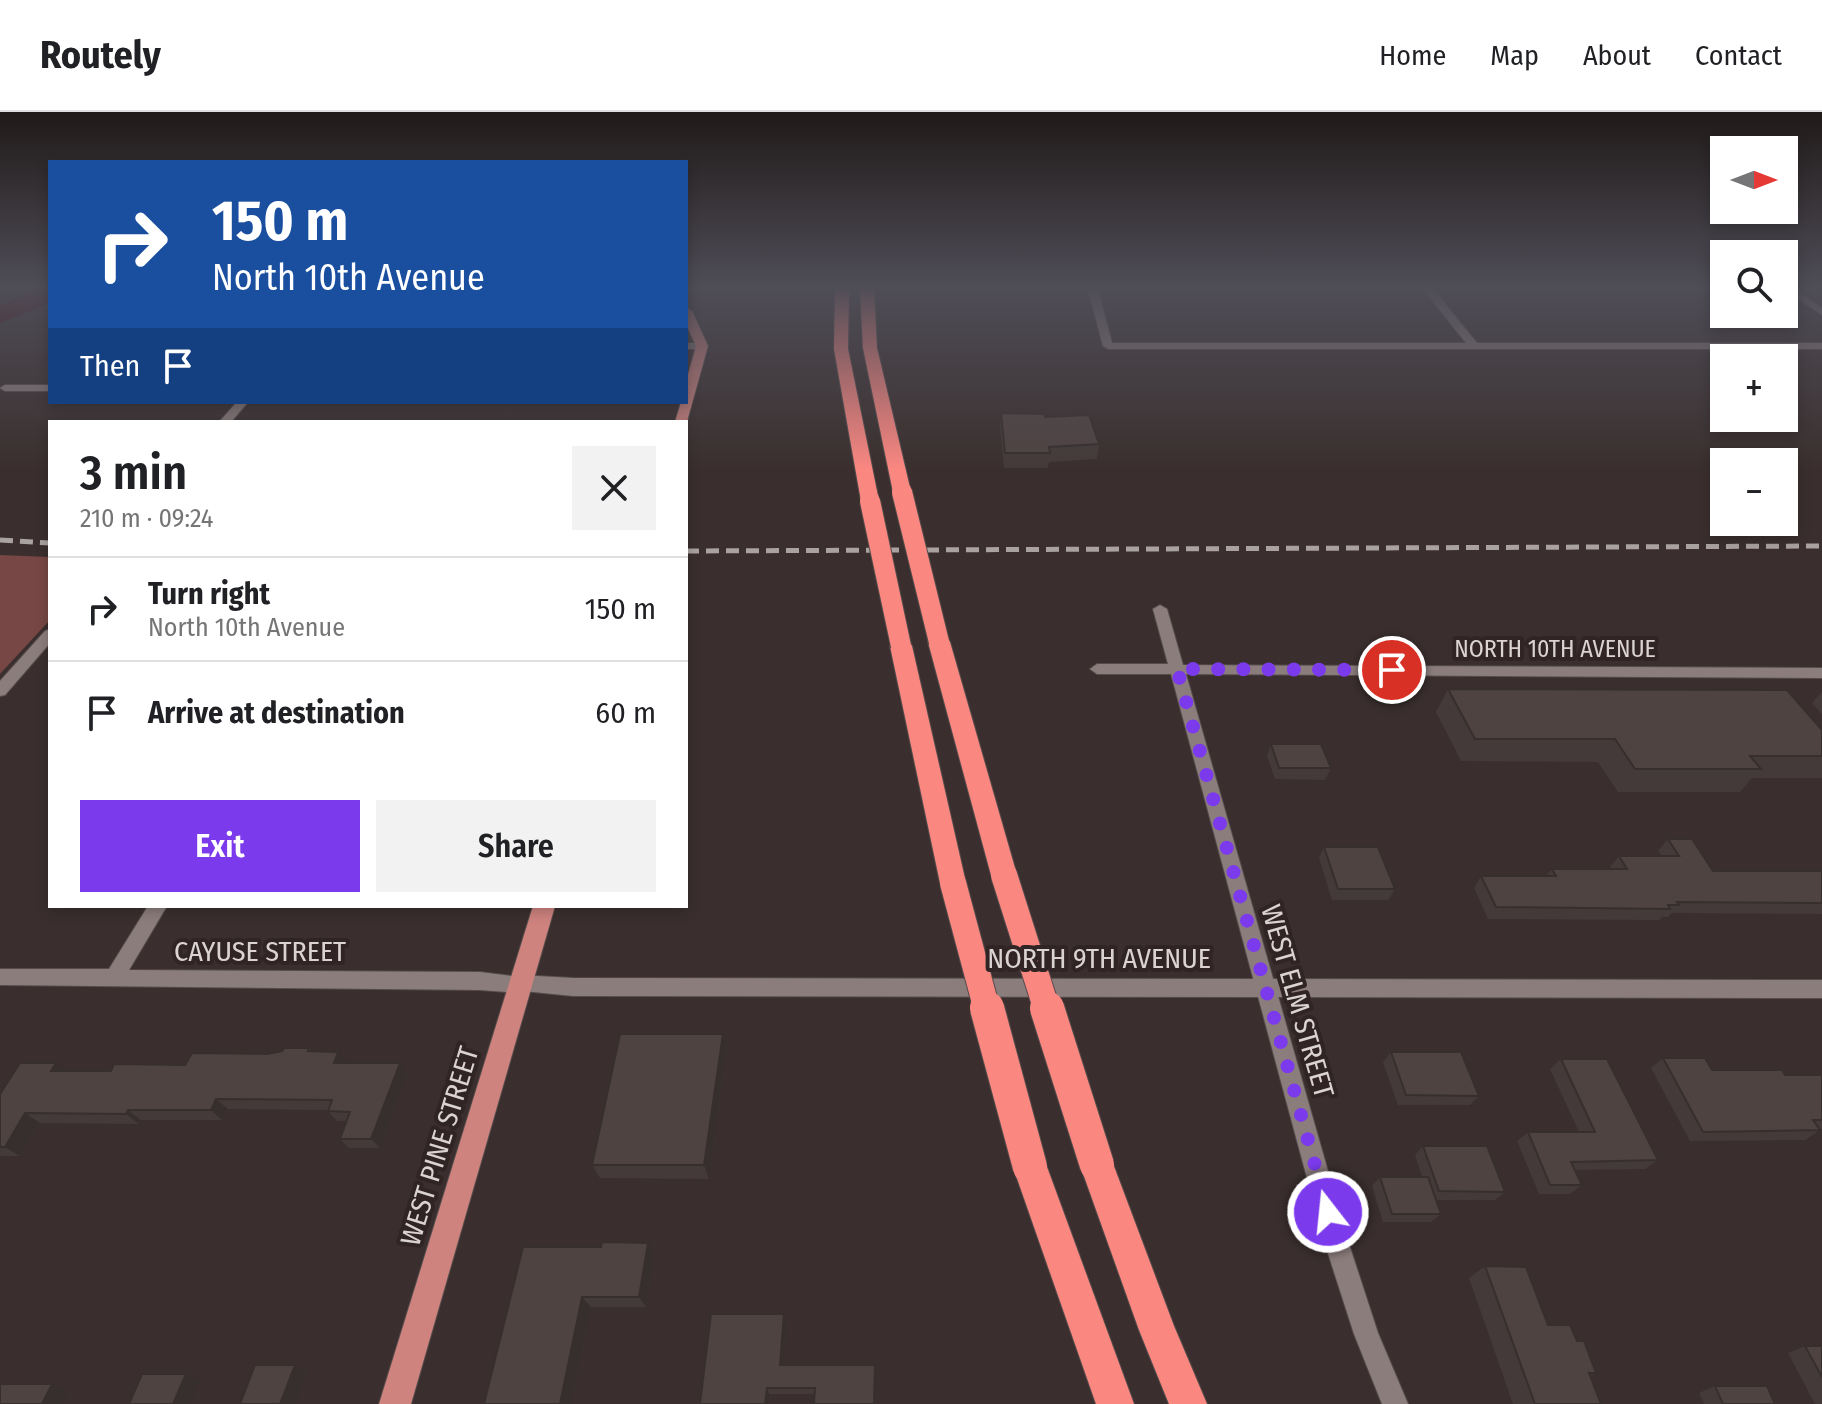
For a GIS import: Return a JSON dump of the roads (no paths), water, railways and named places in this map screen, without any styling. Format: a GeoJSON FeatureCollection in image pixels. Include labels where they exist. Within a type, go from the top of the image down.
{"type":"FeatureCollection","features":[{"type":"Feature","properties":{"kind":"highway"},"geometry":{"type":"LineString","coordinates":[[841,349],[870,501],[953,883],[1030,1167],[1112,1404]]}},
{"type":"Feature","properties":{"kind":"highway"},"geometry":{"type":"LineString","coordinates":[[870,349],[939,642],[1004,875],[1097,1165],[1157,1330],[1188,1404]]}},
{"type":"Feature","properties":{"kind":"highway"},"geometry":{"type":"LineString","coordinates":[[1157,1330],[1206,1404]]}},
{"type":"Feature","properties":{"kind":"main road"},"geometry":{"type":"LineString","coordinates":[[688,399],[701,349]]}},
{"type":"Feature","properties":{"kind":"main road","name":"WEST PINE STREET"},"geometry":{"type":"LineString","coordinates":[[395,1404],[543,908]]}},
{"type":"Feature","properties":{"kind":"street"},"geometry":{"type":"LineString","coordinates":[[5,388],[48,388]]}},
{"type":"Feature","properties":{"kind":"street"},"geometry":{"type":"LineString","coordinates":[[227,420],[241,404]]}},
{"type":"Feature","properties":{"kind":"street","name":"WEST ELM STREET"},"geometry":{"type":"LineString","coordinates":[[1160,609],[1336,1241],[1366,1334],[1395,1404]]}},
{"type":"Feature","properties":{"kind":"street"},"geometry":{"type":"LineString","coordinates":[[0,691],[48,639]]}},
{"type":"Feature","properties":{"kind":"street","name":"NORTH 10TH AVENUE"},"geometry":{"type":"LineString","coordinates":[[1097,669],[1767,679],[1822,673]]}},
{"type":"Feature","properties":{"kind":"street"},"geometry":{"type":"LineString","coordinates":[[114,978],[157,908]]}},
{"type":"Feature","properties":{"kind":"street","name":"CAYUSE STREET"},"geometry":{"type":"LineString","coordinates":[[0,977],[480,981],[520,984]]}},
{"type":"Feature","properties":{"kind":"street","name":"NORTH 9TH AVENUE"},"geometry":{"type":"LineString","coordinates":[[520,984],[573,987],[1822,989]]}},
{"type":"Feature","properties":{"kind":"railway"},"geometry":{"type":"LineString","coordinates":[[0,540],[48,543]]}},
{"type":"Feature","properties":{"kind":"railway"},"geometry":{"type":"LineString","coordinates":[[688,551],[1822,546]]}}]}
